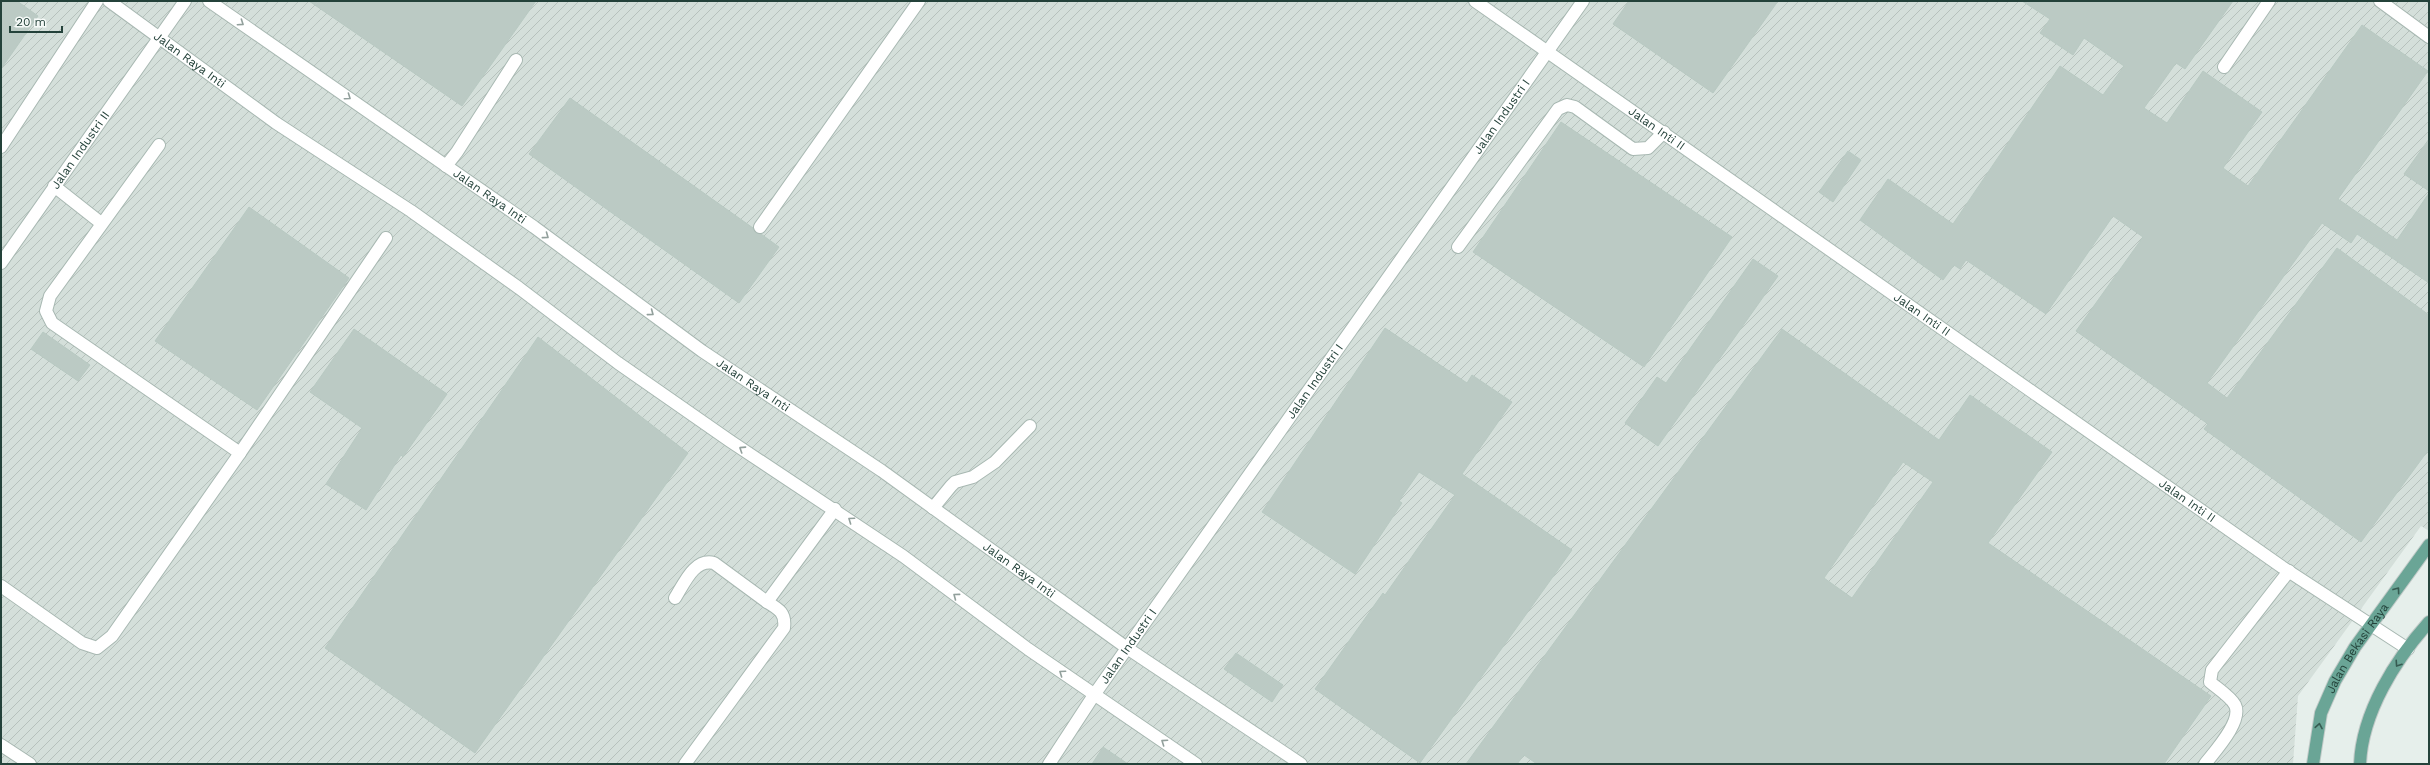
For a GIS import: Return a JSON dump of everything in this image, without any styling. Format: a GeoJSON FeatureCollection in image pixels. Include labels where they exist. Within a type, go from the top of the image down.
{"type":"FeatureCollection","features":[{"type":"Feature","properties":{"kind":"main road","name":"Jalan Bekasi Raya"},"geometry":{"type":"LineString","coordinates":[[2313,764],[2321,713],[2354,647],[2429,545]]}},
{"type":"Feature","properties":{"kind":"main road"},"geometry":{"type":"LineString","coordinates":[[2360,764],[2367,723],[2391,675],[2408,649],[2429,622]]}},
{"type":"Feature","properties":{"kind":"street"},"geometry":{"type":"LineString","coordinates":[[1,147],[97,1]]}},
{"type":"Feature","properties":{"kind":"street","name":"Jalan Raya Inti"},"geometry":{"type":"LineString","coordinates":[[109,1],[276,123],[411,211],[519,288],[618,363],[724,437],[835,509],[1094,695],[1196,764]]}},
{"type":"Feature","properties":{"kind":"street","name":"Jalan Industri II"},"geometry":{"type":"LineString","coordinates":[[1,263],[158,37],[185,1]]}},
{"type":"Feature","properties":{"kind":"street","name":"Jalan Raya Inti"},"geometry":{"type":"LineString","coordinates":[[209,1],[534,227],[702,351],[829,434],[1127,648],[1301,764]]}},
{"type":"Feature","properties":{"kind":"street"},"geometry":{"type":"LineString","coordinates":[[760,227],[918,1]]}},
{"type":"Feature","properties":{"kind":"street","name":"Jalan Inti II"},"geometry":{"type":"LineString","coordinates":[[1475,1],[1664,132],[2288,571],[2370,626],[2408,649]]}},
{"type":"Feature","properties":{"kind":"street","name":"Jalan Industri I"},"geometry":{"type":"LineString","coordinates":[[1049,764],[1094,695],[1583,1]]}},
{"type":"Feature","properties":{"kind":"street"},"geometry":{"type":"LineString","coordinates":[[2224,67],[2269,1]]}},
{"type":"Feature","properties":{"kind":"street"},"geometry":{"type":"LineString","coordinates":[[2380,1],[2429,36]]}},
{"type":"Feature","properties":{"kind":"street"},"geometry":{"type":"LineString","coordinates":[[446,166],[516,60]]}},
{"type":"Feature","properties":{"kind":"street"},"geometry":{"type":"LineString","coordinates":[[1458,247],[1558,109],[1567,105],[1575,107],[1632,149],[1648,148],[1664,132]]}},
{"type":"Feature","properties":{"kind":"street"},"geometry":{"type":"LineString","coordinates":[[159,145],[101,223],[47,303],[46,311],[52,324],[240,453]]}},
{"type":"Feature","properties":{"kind":"street"},"geometry":{"type":"LineString","coordinates":[[54,186],[101,223]]}},
{"type":"Feature","properties":{"kind":"street"},"geometry":{"type":"LineString","coordinates":[[1,586],[82,643],[97,648],[112,636],[240,453],[386,238]]}},
{"type":"Feature","properties":{"kind":"street"},"geometry":{"type":"LineString","coordinates":[[933,508],[955,482],[974,477],[995,462],[1030,426]]}},
{"type":"Feature","properties":{"kind":"street"},"geometry":{"type":"LineString","coordinates":[[767,602],[835,509]]}},
{"type":"Feature","properties":{"kind":"street"},"geometry":{"type":"LineString","coordinates":[[675,598],[698,564],[706,561],[714,563],[767,602],[781,610],[785,619],[784,628],[685,764]]}},
{"type":"Feature","properties":{"kind":"street"},"geometry":{"type":"LineString","coordinates":[[2205,764],[2232,728],[2237,715],[2235,705],[2210,682],[2212,670],[2288,571]]}},
{"type":"Feature","properties":{"kind":"street"},"geometry":{"type":"LineString","coordinates":[[1,745],[30,764]]}},
{"type":"Feature","properties":{"kind":"shaded area"},"geometry":{"type":"Polygon","coordinates":[[[1,1],[2429,1],[2429,531],[2421,526],[2298,696],[2293,764],[1,764],[1,1]]]}},
{"type":"Feature","properties":{"kind":"building"},"geometry":{"type":"Polygon","coordinates":[[[1,1],[17,1],[38,16],[1,69],[1,1]]]}},
{"type":"Feature","properties":{"kind":"building"},"geometry":{"type":"Polygon","coordinates":[[[309,1],[536,1],[462,106],[309,1]]]}},
{"type":"Feature","properties":{"kind":"building"},"geometry":{"type":"Polygon","coordinates":[[[1629,1],[1778,1],[1713,93],[1613,24],[1629,1]]]}},
{"type":"Feature","properties":{"kind":"building"},"geometry":{"type":"Polygon","coordinates":[[[2022,1],[2233,1],[2185,69],[2176,63],[2144,108],[2167,123],[2203,71],[2262,112],[2223,168],[2248,186],[2362,25],[2428,71],[2338,199],[2397,240],[2429,193],[2429,283],[2357,234],[2351,243],[2322,223],[2207,383],[2227,398],[2337,248],[2429,315],[2429,449],[2361,542],[2204,429],[2208,424],[2076,331],[2143,237],[2113,216],[2046,314],[1966,260],[1960,269],[1954,265],[1943,280],[1860,220],[1888,179],[1953,224],[2060,66],[2103,95],[2124,66],[2084,38],[2073,55],[2040,33],[2050,19],[2022,1]]]}},
{"type":"Feature","properties":{"kind":"building"},"geometry":{"type":"Polygon","coordinates":[[[570,98],[753,228],[756,233],[761,234],[779,247],[739,303],[529,154],[570,98]]]}},
{"type":"Feature","properties":{"kind":"building"},"geometry":{"type":"Polygon","coordinates":[[[1561,122],[1732,237],[1644,367],[1473,252],[1561,122]]]}},
{"type":"Feature","properties":{"kind":"building"},"geometry":{"type":"Polygon","coordinates":[[[2429,139],[2429,191],[2404,174],[2429,139]]]}},
{"type":"Feature","properties":{"kind":"building"},"geometry":{"type":"Polygon","coordinates":[[[1848,151],[1861,160],[1833,202],[1819,192],[1848,151]]]}},
{"type":"Feature","properties":{"kind":"building"},"geometry":{"type":"Polygon","coordinates":[[[249,207],[349,278],[257,410],[155,341],[249,207]]]}},
{"type":"Feature","properties":{"kind":"building"},"geometry":{"type":"Polygon","coordinates":[[[1753,259],[1778,276],[1658,446],[1625,423],[1657,377],[1666,383],[1753,259]]]}},
{"type":"Feature","properties":{"kind":"building"},"geometry":{"type":"Polygon","coordinates":[[[1385,328],[1467,383],[1472,375],[1512,402],[1462,474],[1572,550],[1420,763],[1315,689],[1383,593],[1385,595],[1455,495],[1419,472],[1399,501],[1402,503],[1355,574],[1262,512],[1385,328]]]}},
{"type":"Feature","properties":{"kind":"building"},"geometry":{"type":"Polygon","coordinates":[[[354,329],[447,394],[403,457],[401,455],[366,510],[326,484],[362,428],[310,392],[354,329]]]}},
{"type":"Feature","properties":{"kind":"building"},"geometry":{"type":"Polygon","coordinates":[[[1782,329],[1939,440],[1970,395],[2052,452],[1988,543],[2211,696],[2164,764],[1537,764],[1524,755],[1517,764],[1466,764],[1782,329]],[[1903,462],[1824,578],[1852,598],[1933,482],[1903,462]]]}},
{"type":"Feature","properties":{"kind":"building"},"geometry":{"type":"Polygon","coordinates":[[[43,332],[90,365],[78,381],[31,349],[43,332]]]}},
{"type":"Feature","properties":{"kind":"building"},"geometry":{"type":"Polygon","coordinates":[[[538,337],[688,453],[475,753],[325,648],[538,337]]]}},
{"type":"Feature","properties":{"kind":"building"},"geometry":{"type":"Polygon","coordinates":[[[1236,653],[1283,685],[1272,702],[1224,669],[1236,653]]]}},
{"type":"Feature","properties":{"kind":"building"},"geometry":{"type":"Polygon","coordinates":[[[1103,747],[1128,764],[1092,764],[1103,747]]]}}]}
